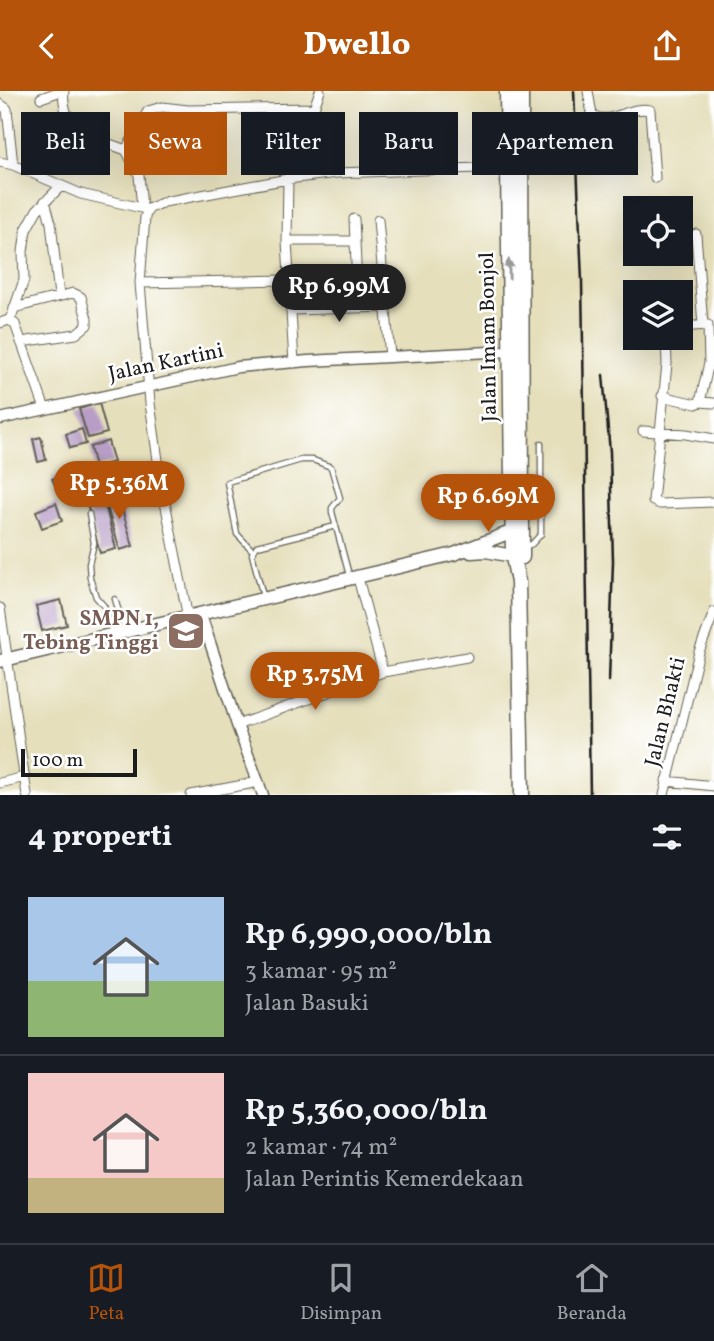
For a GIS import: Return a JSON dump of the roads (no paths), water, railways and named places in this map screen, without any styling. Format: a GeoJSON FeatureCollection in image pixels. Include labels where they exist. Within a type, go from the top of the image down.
{"type":"FeatureCollection","features":[{"type":"Feature","properties":{"kind":"highway","name":"Jalan Imam Bonjol"},"geometry":{"type":"LineString","coordinates":[[507,91],[507,112]]}},
{"type":"Feature","properties":{"kind":"highway","name":"Jalan Imam Bonjol"},"geometry":{"type":"LineString","coordinates":[[521,91],[516,351],[522,795]]}},
{"type":"Feature","properties":{"kind":"highway","name":"Jalan Imam Bonjol"},"geometry":{"type":"LineString","coordinates":[[508,175],[516,351]]}},
{"type":"Feature","properties":{"kind":"main road"},"geometry":{"type":"LineString","coordinates":[[5,660],[454,554],[518,529]]}},
{"type":"Feature","properties":{"kind":"main road"},"geometry":{"type":"LineString","coordinates":[[454,554],[486,551],[519,554]]}},
{"type":"Feature","properties":{"kind":"street"},"geometry":{"type":"LineString","coordinates":[[41,98],[63,91],[72,128],[76,132],[124,149]]}},
{"type":"Feature","properties":{"kind":"street"},"geometry":{"type":"LineString","coordinates":[[294,363],[287,241],[288,179],[320,91]]}},
{"type":"Feature","properties":{"kind":"street"},"geometry":{"type":"LineString","coordinates":[[588,91],[592,115],[601,119],[609,119],[639,108],[650,110],[655,178]]}},
{"type":"Feature","properties":{"kind":"street"},"geometry":{"type":"LineString","coordinates":[[0,104],[7,109],[13,165]]}},
{"type":"Feature","properties":{"kind":"street"},"geometry":{"type":"LineString","coordinates":[[147,112],[154,108],[313,108]]}},
{"type":"Feature","properties":{"kind":"street"},"geometry":{"type":"LineString","coordinates":[[0,162],[81,194],[145,209],[164,202],[288,179],[374,170],[472,168]]}},
{"type":"Feature","properties":{"kind":"street"},"geometry":{"type":"LineString","coordinates":[[138,175],[145,209],[140,282],[160,482],[195,616],[264,795]]}},
{"type":"Feature","properties":{"kind":"street"},"geometry":{"type":"LineString","coordinates":[[45,409],[15,324],[5,321],[14,308],[24,280],[23,252],[26,230],[45,201],[61,186]]}},
{"type":"Feature","properties":{"kind":"street"},"geometry":{"type":"LineString","coordinates":[[45,201],[51,223],[59,296]]}},
{"type":"Feature","properties":{"kind":"street"},"geometry":{"type":"LineString","coordinates":[[354,219],[358,308]]}},
{"type":"Feature","properties":{"kind":"street"},"geometry":{"type":"LineString","coordinates":[[378,220],[390,357]]}},
{"type":"Feature","properties":{"kind":"street"},"geometry":{"type":"LineString","coordinates":[[696,234],[708,325],[709,363],[700,402]]}},
{"type":"Feature","properties":{"kind":"street"},"geometry":{"type":"LineString","coordinates":[[287,241],[355,241]]}},
{"type":"Feature","properties":{"kind":"street"},"geometry":{"type":"LineString","coordinates":[[140,282],[289,280]]}},
{"type":"Feature","properties":{"kind":"street"},"geometry":{"type":"LineString","coordinates":[[14,308],[77,293],[81,297],[88,319],[87,325],[76,334],[21,342]]}},
{"type":"Feature","properties":{"kind":"street"},"geometry":{"type":"LineString","coordinates":[[291,310],[386,307]]}},
{"type":"Feature","properties":{"kind":"street"},"geometry":{"type":"LineString","coordinates":[[666,350],[653,501],[660,504],[714,502]]}},
{"type":"Feature","properties":{"kind":"street","name":"Jalan Kartini"},"geometry":{"type":"LineString","coordinates":[[0,419],[239,367],[516,351]]}},
{"type":"Feature","properties":{"kind":"street"},"geometry":{"type":"LineString","coordinates":[[662,396],[696,404],[714,403]]}},
{"type":"Feature","properties":{"kind":"street"},"geometry":{"type":"LineString","coordinates":[[643,431],[714,439]]}},
{"type":"Feature","properties":{"kind":"street"},"geometry":{"type":"LineString","coordinates":[[354,579],[383,671]]}},
{"type":"Feature","properties":{"kind":"street"},"geometry":{"type":"LineString","coordinates":[[0,608],[5,660],[27,795]]}},
{"type":"Feature","properties":{"kind":"street","name":"Jalan Bhakti"},"geometry":{"type":"LineString","coordinates":[[664,795],[699,652],[714,612]]}},
{"type":"Feature","properties":{"kind":"street"},"geometry":{"type":"LineString","coordinates":[[237,725],[383,671],[467,657]]}},
{"type":"Feature","properties":{"kind":"street"},"geometry":{"type":"LineString","coordinates":[[0,783],[25,777]]}},
{"type":"Feature","properties":{"kind":"street"},"geometry":{"type":"LineString","coordinates":[[666,781],[714,786]]}},
{"type":"Feature","properties":{"kind":"street"},"geometry":{"type":"LineString","coordinates":[[191,795],[259,782]]}},
{"type":"Feature","properties":{"kind":"lane"},"geometry":{"type":"LineString","coordinates":[[519,554],[541,534],[541,444]]}},
{"type":"Feature","properties":{"kind":"lane"},"geometry":{"type":"LineString","coordinates":[[264,600],[253,551],[237,534],[227,485],[231,480],[302,460],[313,460],[331,467],[340,498],[332,508],[354,579]]}},
{"type":"Feature","properties":{"kind":"lane"},"geometry":{"type":"LineString","coordinates":[[89,514],[94,543],[89,564],[90,578],[96,597],[119,634]]}},
{"type":"Feature","properties":{"kind":"lane"},"geometry":{"type":"LineString","coordinates":[[253,551],[265,544],[336,526]]}},
{"type":"Feature","properties":{"kind":"lane"},"geometry":{"type":"LineString","coordinates":[[115,599],[119,634]]}},
{"type":"Feature","properties":{"kind":"railway"},"geometry":{"type":"LineString","coordinates":[[574,91],[582,281],[590,795]]}},
{"type":"Feature","properties":{"kind":"railway"},"geometry":{"type":"LineString","coordinates":[[603,375],[610,452],[613,561],[609,681]]}},
{"type":"Feature","properties":{"kind":"place","name":"SMPN 1, Tebing Tinggi"},"geometry":{"type":"Point","coordinates":[186,631]}}]}
